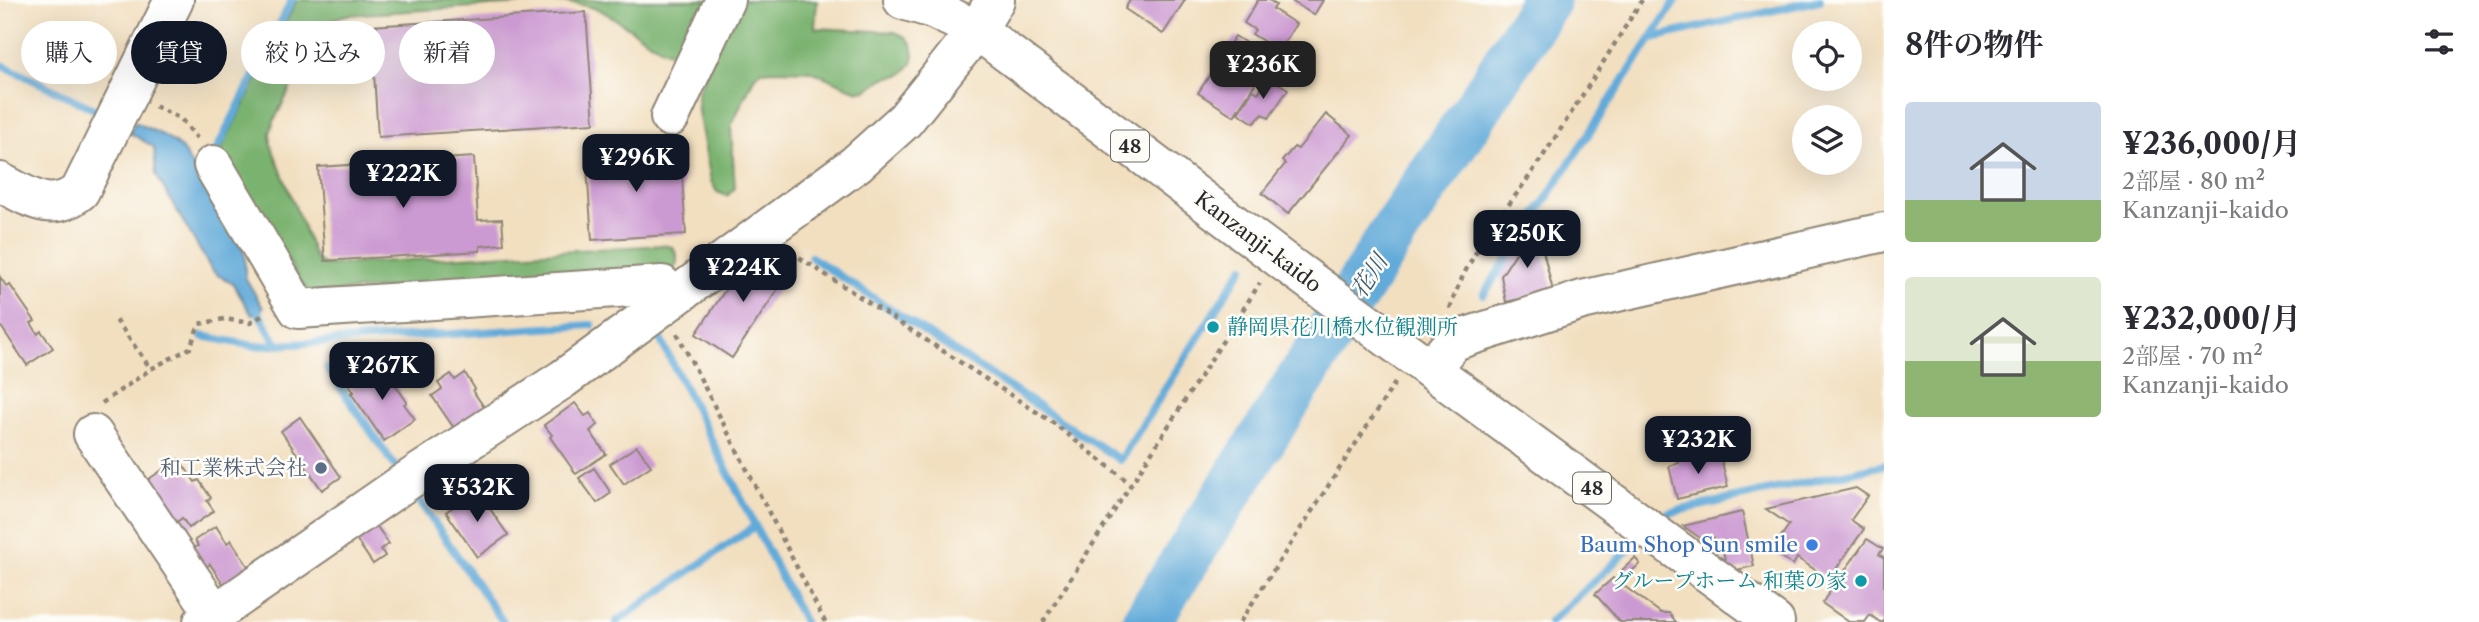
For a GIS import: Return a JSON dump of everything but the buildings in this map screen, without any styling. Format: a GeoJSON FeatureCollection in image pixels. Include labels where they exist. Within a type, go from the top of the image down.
{"type":"FeatureCollection","features":[{"type":"Feature","properties":{"kind":"street"},"geometry":{"type":"LineString","coordinates":[[0,182],[46,203],[59,203],[80,191],[174,0]]}},
{"type":"Feature","properties":{"kind":"street"},"geometry":{"type":"LineString","coordinates":[[670,117],[725,0]]}},
{"type":"Feature","properties":{"kind":"street","name":"Kanzanji-kaido"},"geometry":{"type":"LineString","coordinates":[[903,0],[933,9],[986,15],[1280,258],[1426,355],[1775,622]]}},
{"type":"Feature","properties":{"kind":"street"},"geometry":{"type":"LineString","coordinates":[[93,434],[209,618],[563,379],[856,164],[881,143],[927,95],[986,15]]}},
{"type":"Feature","properties":{"kind":"street"},"geometry":{"type":"LineString","coordinates":[[213,165],[298,309],[662,285],[667,302]]}},
{"type":"Feature","properties":{"kind":"street"},"geometry":{"type":"LineString","coordinates":[[1426,355],[1582,300],[1884,232]]}},
{"type":"Feature","properties":{"kind":"path"},"geometry":{"type":"LineString","coordinates":[[1240,622],[1426,355],[1448,316],[1455,290],[1468,266],[1550,145],[1642,0]]}},
{"type":"Feature","properties":{"kind":"path"},"geometry":{"type":"LineString","coordinates":[[762,233],[1052,422],[1131,484]]}},
{"type":"Feature","properties":{"kind":"path"},"geometry":{"type":"LineString","coordinates":[[1043,622],[1280,258]]}},
{"type":"Feature","properties":{"kind":"path"},"geometry":{"type":"LineString","coordinates":[[667,302],[825,622]]}},
{"type":"Feature","properties":{"kind":"path"},"geometry":{"type":"LineString","coordinates":[[93,434],[91,415],[97,406],[151,369],[190,348],[199,324],[224,319],[250,323],[271,310]]}},
{"type":"Feature","properties":{"kind":"path"},"geometry":{"type":"LineString","coordinates":[[116,320],[151,369]]}},
{"type":"Feature","properties":{"kind":"green space"},"geometry":{"type":"Polygon","coordinates":[[[297,0],[716,0],[688,52],[678,54],[661,48],[601,11],[571,3],[347,15],[332,21],[286,21],[297,0]]]}},
{"type":"Feature","properties":{"kind":"green space"},"geometry":{"type":"Polygon","coordinates":[[[734,0],[817,0],[815,28],[895,32],[906,37],[912,45],[914,55],[912,64],[901,75],[884,78],[867,90],[850,88],[811,71],[762,71],[755,76],[731,126],[735,188],[727,196],[717,192],[711,181],[697,95],[734,0]]]}},
{"type":"Feature","properties":{"kind":"green space"},"geometry":{"type":"Polygon","coordinates":[[[254,84],[292,84],[274,121],[270,133],[271,145],[313,252],[317,260],[325,265],[663,245],[672,247],[677,254],[677,264],[672,271],[308,293],[221,155],[223,145],[254,84]]]}},
{"type":"Feature","properties":{"kind":"water"},"geometry":{"type":"Polygon","coordinates":[[[135,122],[165,136],[181,148],[243,250],[245,277],[263,308],[252,315],[233,284],[211,269],[156,175],[154,147],[130,133],[135,122]]]}},
{"type":"Feature","properties":{"kind":"waterway"},"geometry":{"type":"LineString","coordinates":[[215,153],[292,0]]}},
{"type":"Feature","properties":{"kind":"waterway","name":"花川"},"geometry":{"type":"LineString","coordinates":[[1146,622],[1399,224],[1546,0]]}},
{"type":"Feature","properties":{"kind":"waterway"},"geometry":{"type":"LineString","coordinates":[[1484,294],[1676,0]]}},
{"type":"Feature","properties":{"kind":"waterway"},"geometry":{"type":"LineString","coordinates":[[1652,38],[1820,0]]}},
{"type":"Feature","properties":{"kind":"waterway"},"geometry":{"type":"LineString","coordinates":[[0,64],[100,112]]}},
{"type":"Feature","properties":{"kind":"waterway"},"geometry":{"type":"LineString","coordinates":[[811,257],[1120,460],[1243,267]]}},
{"type":"Feature","properties":{"kind":"waterway"},"geometry":{"type":"LineString","coordinates":[[253,303],[277,345],[592,325]]}},
{"type":"Feature","properties":{"kind":"waterway"},"geometry":{"type":"LineString","coordinates":[[656,331],[804,622]]}},
{"type":"Feature","properties":{"kind":"waterway"},"geometry":{"type":"LineString","coordinates":[[202,336],[254,346],[277,345]]}},
{"type":"Feature","properties":{"kind":"waterway"},"geometry":{"type":"LineString","coordinates":[[327,368],[399,472]]}},
{"type":"Feature","properties":{"kind":"waterway"},"geometry":{"type":"LineString","coordinates":[[1668,513],[1884,465]]}},
{"type":"Feature","properties":{"kind":"waterway"},"geometry":{"type":"LineString","coordinates":[[413,492],[503,622]]}},
{"type":"Feature","properties":{"kind":"waterway"},"geometry":{"type":"LineString","coordinates":[[616,622],[755,526]]}},
{"type":"Feature","properties":{"kind":"waterway"},"geometry":{"type":"LineString","coordinates":[[1550,622],[1630,548]]}},
{"type":"Feature","properties":{"kind":"place","name":"静岡県花川橋水位観測所"},"geometry":{"type":"Point","coordinates":[1213,327]}},
{"type":"Feature","properties":{"kind":"place","name":"和工業株式会社"},"geometry":{"type":"Point","coordinates":[321,468]}},
{"type":"Feature","properties":{"kind":"place","name":"Baum Shop Sun smile"},"geometry":{"type":"Point","coordinates":[1812,545]}},
{"type":"Feature","properties":{"kind":"place","name":"グループホーム 和葉の家"},"geometry":{"type":"Point","coordinates":[1861,581]}}]}
